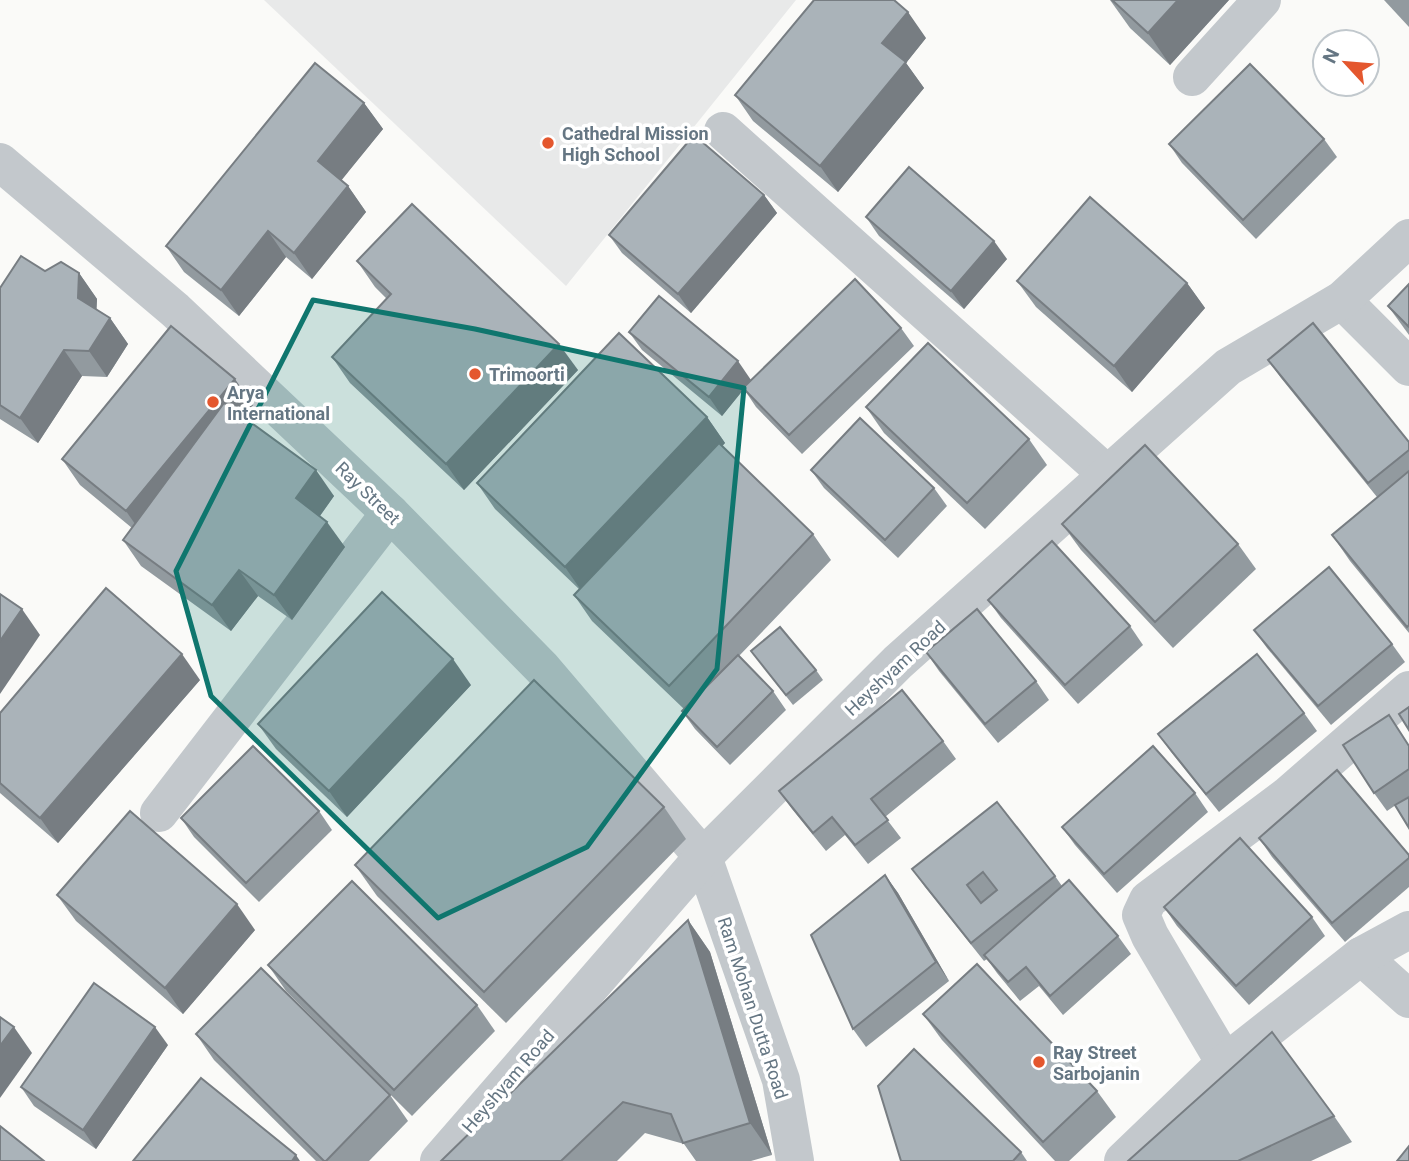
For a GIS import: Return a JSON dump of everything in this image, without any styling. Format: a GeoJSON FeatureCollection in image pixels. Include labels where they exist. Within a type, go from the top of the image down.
{"type":"FeatureCollection","features":[{"type":"Feature","properties":{"kind":"street"},"geometry":{"type":"LineString","coordinates":[[1192,77],[1262,0]]}},
{"type":"Feature","properties":{"kind":"street"},"geometry":{"type":"LineString","coordinates":[[723,131],[1108,475]]}},
{"type":"Feature","properties":{"kind":"street","name":"Ray Street"},"geometry":{"type":"LineString","coordinates":[[0,162],[175,310],[390,513],[542,668],[703,857]]}},
{"type":"Feature","properties":{"kind":"street","name":"Heyshyam Road"},"geometry":{"type":"LineString","coordinates":[[439,1161],[703,857],[898,662],[1228,367],[1342,300],[1409,238]]}},
{"type":"Feature","properties":{"kind":"street"},"geometry":{"type":"LineString","coordinates":[[1342,300],[1390,326],[1409,367]]}},
{"type":"Feature","properties":{"kind":"street"},"geometry":{"type":"LineString","coordinates":[[159,813],[390,513]]}},
{"type":"Feature","properties":{"kind":"street"},"geometry":{"type":"LineString","coordinates":[[1225,1063],[1150,936],[1141,915],[1148,900],[1287,796],[1409,691]]}},
{"type":"Feature","properties":{"kind":"street","name":"Ram Mohan Dutta Road"},"geometry":{"type":"LineString","coordinates":[[703,857],[781,1080],[795,1161]]}},
{"type":"Feature","properties":{"kind":"street"},"geometry":{"type":"LineString","coordinates":[[1123,1161],[1225,1063],[1361,956],[1409,930]]}},
{"type":"Feature","properties":{"kind":"street"},"geometry":{"type":"LineString","coordinates":[[1361,956],[1409,999]]}},
{"type":"Feature","properties":{"kind":"highlighted area"},"geometry":{"type":"Polygon","coordinates":[[[313,300],[475,329],[744,388],[717,669],[587,847],[438,918],[211,696],[176,571],[313,300]]]}},
{"type":"Feature","properties":{"kind":"shaded area","name":"Cathedral Mission High School"},"geometry":{"type":"Polygon","coordinates":[[[264,0],[796,0],[566,286],[264,0]]]}},
{"type":"Feature","properties":{"kind":"building"},"geometry":{"type":"Polygon","coordinates":[[[814,0],[894,0],[908,12],[882,43],[906,62],[820,166],[735,95],[814,0]]]}},
{"type":"Feature","properties":{"kind":"building"},"geometry":{"type":"Polygon","coordinates":[[[1112,0],[1178,0],[1148,33],[1112,0]]]}},
{"type":"Feature","properties":{"kind":"building"},"geometry":{"type":"Polygon","coordinates":[[[315,63],[364,103],[318,161],[348,186],[294,253],[268,231],[221,290],[166,246],[315,63]]]}},
{"type":"Feature","properties":{"kind":"building"},"geometry":{"type":"Polygon","coordinates":[[[1250,64],[1324,139],[1243,220],[1169,144],[1250,64]]]}},
{"type":"Feature","properties":{"kind":"building"},"geometry":{"type":"Polygon","coordinates":[[[694,135],[764,195],[678,294],[609,235],[694,135]]]}},
{"type":"Feature","properties":{"kind":"building"},"geometry":{"type":"Polygon","coordinates":[[[909,167],[994,241],[951,291],[866,217],[909,167]]]}},
{"type":"Feature","properties":{"kind":"building"},"geometry":{"type":"Polygon","coordinates":[[[1090,197],[1187,283],[1114,366],[1017,281],[1090,197]]]}},
{"type":"Feature","properties":{"kind":"building"},"geometry":{"type":"Polygon","coordinates":[[[412,204],[559,344],[446,464],[332,357],[391,294],[357,261],[412,204]]]}},
{"type":"Feature","properties":{"kind":"building"},"geometry":{"type":"Polygon","coordinates":[[[21,256],[45,271],[61,262],[79,273],[78,298],[110,318],[89,351],[64,350],[20,418],[0,405],[0,288],[21,256]]]}},
{"type":"Feature","properties":{"kind":"building"},"geometry":{"type":"Polygon","coordinates":[[[855,279],[901,328],[789,435],[743,388],[855,279]]]}},
{"type":"Feature","properties":{"kind":"building"},"geometry":{"type":"Polygon","coordinates":[[[1409,284],[1409,327],[1388,306],[1409,284]]]}},
{"type":"Feature","properties":{"kind":"building"},"geometry":{"type":"Polygon","coordinates":[[[659,296],[738,361],[709,397],[629,332],[659,296]]]}},
{"type":"Feature","properties":{"kind":"building"},"geometry":{"type":"Polygon","coordinates":[[[1313,323],[1409,442],[1409,450],[1368,483],[1268,360],[1313,323]]]}},
{"type":"Feature","properties":{"kind":"building"},"geometry":{"type":"Polygon","coordinates":[[[171,326],[235,379],[126,511],[62,459],[171,326]]]}},
{"type":"Feature","properties":{"kind":"building"},"geometry":{"type":"Polygon","coordinates":[[[619,333],[707,417],[565,567],[477,483],[619,333]]]}},
{"type":"Feature","properties":{"kind":"building"},"geometry":{"type":"Polygon","coordinates":[[[928,343],[1029,439],[967,503],[866,407],[928,343]]]}},
{"type":"Feature","properties":{"kind":"building"},"geometry":{"type":"Polygon","coordinates":[[[224,403],[316,470],[296,498],[327,522],[274,595],[239,570],[212,605],[123,540],[224,403]]]}},
{"type":"Feature","properties":{"kind":"building"},"geometry":{"type":"Polygon","coordinates":[[[860,418],[934,488],[885,540],[811,470],[860,418]]]}},
{"type":"Feature","properties":{"kind":"building"},"geometry":{"type":"Polygon","coordinates":[[[719,443],[813,534],[669,686],[574,595],[719,443]]]}},
{"type":"Feature","properties":{"kind":"building"},"geometry":{"type":"Polygon","coordinates":[[[1145,445],[1238,544],[1155,622],[1062,524],[1145,445]]]}},
{"type":"Feature","properties":{"kind":"building"},"geometry":{"type":"Polygon","coordinates":[[[1409,471],[1409,625],[1407,627],[1332,535],[1409,471]]]}},
{"type":"Feature","properties":{"kind":"building"},"geometry":{"type":"Polygon","coordinates":[[[1052,541],[1130,626],[1065,685],[988,600],[1052,541]]]}},
{"type":"Feature","properties":{"kind":"building"},"geometry":{"type":"Polygon","coordinates":[[[1329,567],[1392,644],[1318,706],[1254,630],[1329,567]]]}},
{"type":"Feature","properties":{"kind":"building"},"geometry":{"type":"Polygon","coordinates":[[[106,588],[182,654],[40,818],[0,783],[0,713],[106,588]]]}},
{"type":"Feature","properties":{"kind":"building"},"geometry":{"type":"Polygon","coordinates":[[[382,592],[453,659],[329,791],[258,724],[382,592]]]}},
{"type":"Feature","properties":{"kind":"building"},"geometry":{"type":"Polygon","coordinates":[[[0,594],[22,609],[0,641],[0,594]]]}},
{"type":"Feature","properties":{"kind":"building"},"geometry":{"type":"Polygon","coordinates":[[[977,609],[1036,681],[985,724],[926,652],[977,609]]]}},
{"type":"Feature","properties":{"kind":"building"},"geometry":{"type":"Polygon","coordinates":[[[780,627],[816,670],[786,695],[751,651],[780,627]]]}},
{"type":"Feature","properties":{"kind":"building"},"geometry":{"type":"Polygon","coordinates":[[[1257,654],[1304,713],[1206,794],[1158,734],[1257,654]]]}},
{"type":"Feature","properties":{"kind":"building"},"geometry":{"type":"Polygon","coordinates":[[[738,655],[773,691],[717,747],[682,711],[738,655]]]}},
{"type":"Feature","properties":{"kind":"building"},"geometry":{"type":"Polygon","coordinates":[[[534,680],[664,807],[484,992],[355,865],[534,680]]]}},
{"type":"Feature","properties":{"kind":"building"},"geometry":{"type":"Polygon","coordinates":[[[902,690],[943,741],[871,799],[888,820],[855,845],[832,817],[813,833],[779,791],[902,690]]]}},
{"type":"Feature","properties":{"kind":"building"},"geometry":{"type":"Polygon","coordinates":[[[1409,707],[1409,730],[1399,714],[1409,707]]]}},
{"type":"Feature","properties":{"kind":"building"},"geometry":{"type":"Polygon","coordinates":[[[1389,715],[1409,746],[1409,769],[1374,793],[1343,745],[1389,715]]]}},
{"type":"Feature","properties":{"kind":"building"},"geometry":{"type":"Polygon","coordinates":[[[253,746],[319,811],[246,883],[181,818],[253,746]]]}},
{"type":"Feature","properties":{"kind":"building"},"geometry":{"type":"Polygon","coordinates":[[[1153,746],[1195,793],[1104,874],[1062,827],[1153,746]]]}},
{"type":"Feature","properties":{"kind":"building"},"geometry":{"type":"Polygon","coordinates":[[[1337,770],[1409,858],[1332,923],[1259,838],[1337,770]]]}},
{"type":"Feature","properties":{"kind":"building"},"geometry":{"type":"Polygon","coordinates":[[[1409,797],[1409,828],[1395,805],[1409,797]]]}},
{"type":"Feature","properties":{"kind":"building"},"geometry":{"type":"Polygon","coordinates":[[[997,802],[1055,876],[971,943],[912,869],[997,802]],[[983,872],[967,885],[981,903],[997,890],[983,872]]]}},
{"type":"Feature","properties":{"kind":"building"},"geometry":{"type":"Polygon","coordinates":[[[130,811],[237,904],[165,988],[57,895],[130,811]]]}},
{"type":"Feature","properties":{"kind":"building"},"geometry":{"type":"Polygon","coordinates":[[[1240,838],[1312,917],[1236,986],[1164,907],[1240,838]]]}},
{"type":"Feature","properties":{"kind":"building"},"geometry":{"type":"Polygon","coordinates":[[[885,875],[936,962],[853,1029],[811,935],[885,875]]]}},
{"type":"Feature","properties":{"kind":"building"},"geometry":{"type":"Polygon","coordinates":[[[1069,880],[1118,936],[1050,996],[1026,967],[1008,982],[984,955],[1069,880]]]}},
{"type":"Feature","properties":{"kind":"building"},"geometry":{"type":"Polygon","coordinates":[[[352,881],[477,1005],[394,1090],[268,965],[352,881]]]}},
{"type":"Feature","properties":{"kind":"building"},"geometry":{"type":"Polygon","coordinates":[[[688,920],[750,1123],[683,1143],[671,1114],[623,1102],[561,1161],[441,1161],[688,920]]]}},
{"type":"Feature","properties":{"kind":"building"},"geometry":{"type":"Polygon","coordinates":[[[977,964],[1097,1091],[1043,1142],[923,1014],[977,964]]]}},
{"type":"Feature","properties":{"kind":"building"},"geometry":{"type":"Polygon","coordinates":[[[261,968],[390,1095],[326,1161],[196,1034],[261,968]]]}},
{"type":"Feature","properties":{"kind":"building"},"geometry":{"type":"Polygon","coordinates":[[[94,983],[155,1027],[83,1130],[21,1087],[94,983]]]}},
{"type":"Feature","properties":{"kind":"building"},"geometry":{"type":"Polygon","coordinates":[[[0,1017],[14,1027],[0,1046],[0,1017]]]}},
{"type":"Feature","properties":{"kind":"building"},"geometry":{"type":"Polygon","coordinates":[[[1272,1032],[1334,1116],[1238,1161],[1128,1161],[1272,1032]]]}},
{"type":"Feature","properties":{"kind":"building"},"geometry":{"type":"Polygon","coordinates":[[[914,1049],[1021,1152],[1013,1161],[901,1161],[878,1086],[914,1049]]]}},
{"type":"Feature","properties":{"kind":"building"},"geometry":{"type":"Polygon","coordinates":[[[201,1078],[296,1155],[292,1161],[133,1161],[201,1078]]]}},
{"type":"Feature","properties":{"kind":"building"},"geometry":{"type":"Polygon","coordinates":[[[0,1126],[44,1161],[0,1161],[0,1126]]]}},
{"type":"Feature","properties":{"kind":"building"},"geometry":{"type":"Polygon","coordinates":[[[1409,1146],[1409,1161],[1397,1161],[1409,1146]]]}},
{"type":"Feature","properties":{"kind":"place","name":"Cathedral Mission High School"},"geometry":{"type":"Point","coordinates":[548,143]}},
{"type":"Feature","properties":{"kind":"place","name":"Trimoorti"},"geometry":{"type":"Point","coordinates":[475,374]}},
{"type":"Feature","properties":{"kind":"place","name":"Arya International"},"geometry":{"type":"Point","coordinates":[213,402]}},
{"type":"Feature","properties":{"kind":"place","name":"Ray Street Sarbojanin"},"geometry":{"type":"Point","coordinates":[1039,1062]}}]}
